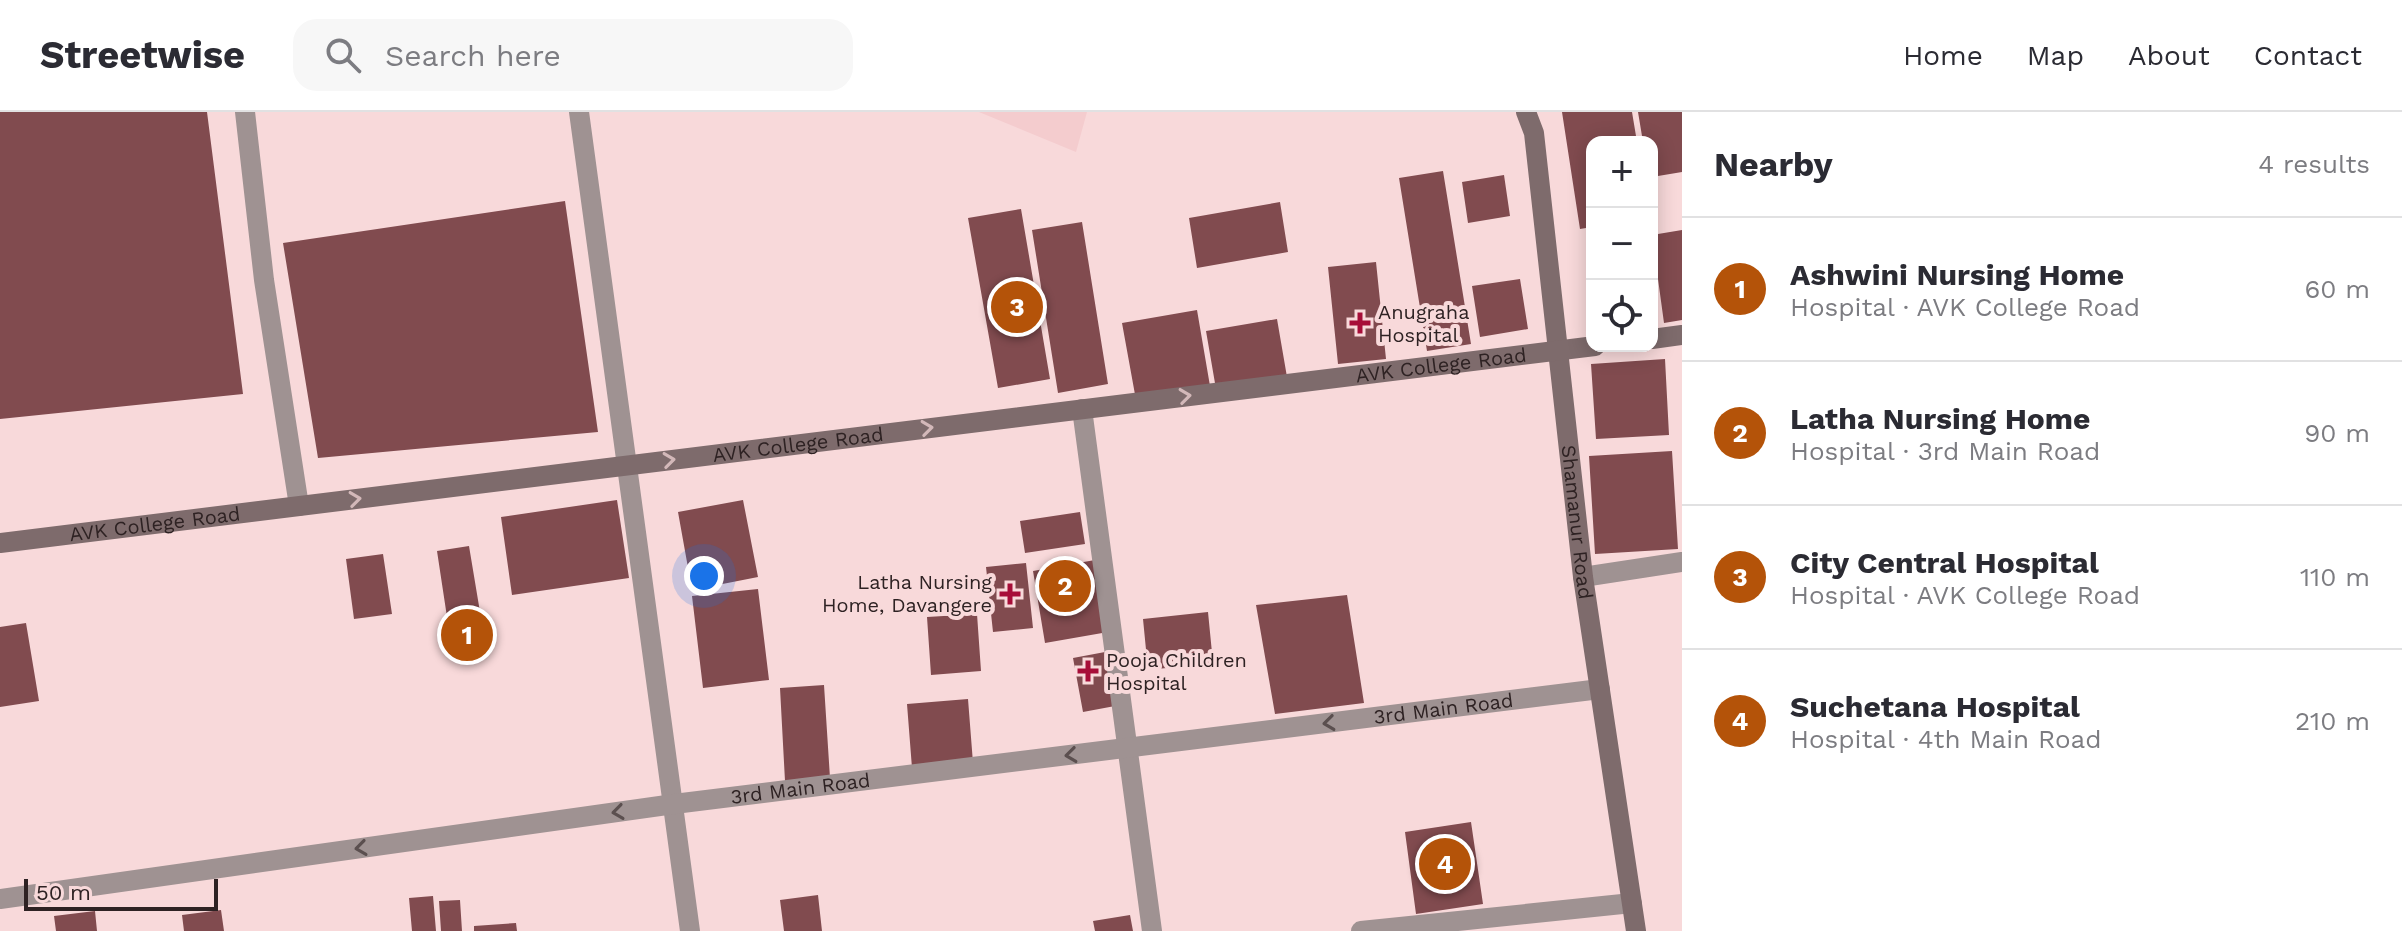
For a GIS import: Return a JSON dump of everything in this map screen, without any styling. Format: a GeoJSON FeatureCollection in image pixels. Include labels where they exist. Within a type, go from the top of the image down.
{"type":"FeatureCollection","features":[{"type":"Feature","properties":{"kind":"main road","name":"Shamanur Road"},"geometry":{"type":"LineString","coordinates":[[1526,112],[1534,133],[1555,351],[1583,577],[1636,931]]}},
{"type":"Feature","properties":{"kind":"main road"},"geometry":{"type":"LineString","coordinates":[[1658,338],[1682,335]]}},
{"type":"Feature","properties":{"kind":"main road","name":"AVK College Road"},"geometry":{"type":"LineString","coordinates":[[0,543],[1586,347]]}},
{"type":"Feature","properties":{"kind":"street"},"geometry":{"type":"LineString","coordinates":[[245,112],[264,280],[299,506]]}},
{"type":"Feature","properties":{"kind":"street"},"geometry":{"type":"LineString","coordinates":[[579,112],[690,931]]}},
{"type":"Feature","properties":{"kind":"street"},"geometry":{"type":"LineString","coordinates":[[1082,409],[1152,931]]}},
{"type":"Feature","properties":{"kind":"street"},"geometry":{"type":"LineString","coordinates":[[1583,577],[1682,562]]}},
{"type":"Feature","properties":{"kind":"street","name":"3rd Main Road"},"geometry":{"type":"LineString","coordinates":[[0,899],[674,804],[1600,689]]}},
{"type":"Feature","properties":{"kind":"street"},"geometry":{"type":"LineString","coordinates":[[1361,931],[1632,903]]}},
{"type":"Feature","properties":{"kind":"shaded area"},"geometry":{"type":"Polygon","coordinates":[[[979,112],[1087,112],[1076,152],[979,112]]]}},
{"type":"Feature","properties":{"kind":"building"},"geometry":{"type":"Polygon","coordinates":[[[0,112],[207,112],[243,394],[0,419],[0,112]]]}},
{"type":"Feature","properties":{"kind":"building"},"geometry":{"type":"Polygon","coordinates":[[[1562,112],[1632,112],[1636,136],[1586,136],[1586,228],[1580,229],[1562,112]]]}},
{"type":"Feature","properties":{"kind":"building"},"geometry":{"type":"Polygon","coordinates":[[[1638,112],[1682,112],[1682,172],[1658,176],[1658,136],[1642,136],[1638,112]]]}},
{"type":"Feature","properties":{"kind":"building"},"geometry":{"type":"Polygon","coordinates":[[[1443,171],[1471,344],[1427,351],[1399,178],[1443,171]]]}},
{"type":"Feature","properties":{"kind":"building"},"geometry":{"type":"Polygon","coordinates":[[[1504,175],[1510,216],[1468,223],[1462,182],[1504,175]]]}},
{"type":"Feature","properties":{"kind":"building"},"geometry":{"type":"Polygon","coordinates":[[[565,201],[598,432],[318,458],[283,243],[565,201]]]}},
{"type":"Feature","properties":{"kind":"building"},"geometry":{"type":"Polygon","coordinates":[[[1280,202],[1288,252],[1197,268],[1189,218],[1280,202]]]}},
{"type":"Feature","properties":{"kind":"building"},"geometry":{"type":"Polygon","coordinates":[[[1021,209],[1050,379],[998,388],[968,218],[1021,209]]]}},
{"type":"Feature","properties":{"kind":"building"},"geometry":{"type":"Polygon","coordinates":[[[1082,222],[1108,384],[1058,393],[1032,230],[1082,222]]]}},
{"type":"Feature","properties":{"kind":"building"},"geometry":{"type":"Polygon","coordinates":[[[1682,230],[1682,320],[1664,323],[1658,279],[1658,234],[1682,230]]]}},
{"type":"Feature","properties":{"kind":"building"},"geometry":{"type":"Polygon","coordinates":[[[1376,262],[1386,359],[1338,364],[1328,267],[1376,262]]]}},
{"type":"Feature","properties":{"kind":"building"},"geometry":{"type":"Polygon","coordinates":[[[1520,279],[1528,329],[1480,337],[1472,286],[1520,279]]]}},
{"type":"Feature","properties":{"kind":"building"},"geometry":{"type":"Polygon","coordinates":[[[1197,310],[1210,386],[1136,400],[1122,323],[1197,310]]]}},
{"type":"Feature","properties":{"kind":"building"},"geometry":{"type":"Polygon","coordinates":[[[1277,319],[1287,377],[1216,389],[1206,331],[1277,319]]]}},
{"type":"Feature","properties":{"kind":"building"},"geometry":{"type":"Polygon","coordinates":[[[1665,359],[1669,435],[1596,439],[1591,364],[1665,359]]]}},
{"type":"Feature","properties":{"kind":"building"},"geometry":{"type":"Polygon","coordinates":[[[1672,451],[1678,549],[1595,554],[1589,456],[1672,451]]]}},
{"type":"Feature","properties":{"kind":"building"},"geometry":{"type":"Polygon","coordinates":[[[617,500],[629,578],[512,595],[501,517],[617,500]]]}},
{"type":"Feature","properties":{"kind":"building"},"geometry":{"type":"Polygon","coordinates":[[[743,500],[758,577],[692,590],[678,512],[743,500]]]}},
{"type":"Feature","properties":{"kind":"building"},"geometry":{"type":"Polygon","coordinates":[[[1080,512],[1085,544],[1025,553],[1020,521],[1080,512]]]}},
{"type":"Feature","properties":{"kind":"building"},"geometry":{"type":"Polygon","coordinates":[[[469,546],[480,612],[447,617],[437,551],[469,546]]]}},
{"type":"Feature","properties":{"kind":"building"},"geometry":{"type":"Polygon","coordinates":[[[383,554],[392,614],[354,619],[346,559],[383,554]]]}},
{"type":"Feature","properties":{"kind":"building"},"geometry":{"type":"Polygon","coordinates":[[[1095,560],[1108,632],[1045,643],[1033,571],[1095,560]]]}},
{"type":"Feature","properties":{"kind":"building"},"geometry":{"type":"Polygon","coordinates":[[[1026,563],[1033,628],[993,632],[986,567],[1026,563]]]}},
{"type":"Feature","properties":{"kind":"building"},"geometry":{"type":"Polygon","coordinates":[[[758,589],[769,680],[703,688],[692,596],[758,589]]]}},
{"type":"Feature","properties":{"kind":"building"},"geometry":{"type":"Polygon","coordinates":[[[1347,595],[1364,703],[1275,714],[1256,605],[1347,595]]]}},
{"type":"Feature","properties":{"kind":"building"},"geometry":{"type":"Polygon","coordinates":[[[1208,612],[1213,663],[1148,670],[1143,619],[1208,612]]]}},
{"type":"Feature","properties":{"kind":"building"},"geometry":{"type":"Polygon","coordinates":[[[977,614],[981,671],[931,675],[927,617],[977,614]]]}},
{"type":"Feature","properties":{"kind":"building"},"geometry":{"type":"Polygon","coordinates":[[[483,617],[490,641],[461,648],[455,625],[483,617]]]}},
{"type":"Feature","properties":{"kind":"building"},"geometry":{"type":"Polygon","coordinates":[[[26,623],[39,701],[0,707],[0,627],[26,623]]]}},
{"type":"Feature","properties":{"kind":"building"},"geometry":{"type":"Polygon","coordinates":[[[1105,652],[1115,706],[1083,712],[1073,658],[1105,652]]]}},
{"type":"Feature","properties":{"kind":"building"},"geometry":{"type":"Polygon","coordinates":[[[824,685],[830,778],[785,781],[780,688],[824,685]]]}},
{"type":"Feature","properties":{"kind":"building"},"geometry":{"type":"Polygon","coordinates":[[[968,699],[973,763],[912,768],[907,704],[968,699]]]}},
{"type":"Feature","properties":{"kind":"building"},"geometry":{"type":"Polygon","coordinates":[[[1471,822],[1483,904],[1416,914],[1405,832],[1471,822]]]}},
{"type":"Feature","properties":{"kind":"building"},"geometry":{"type":"Polygon","coordinates":[[[818,895],[822,931],[784,931],[780,900],[818,895]]]}},
{"type":"Feature","properties":{"kind":"building"},"geometry":{"type":"Polygon","coordinates":[[[433,896],[436,931],[412,931],[409,898],[433,896]]]}},
{"type":"Feature","properties":{"kind":"building"},"geometry":{"type":"Polygon","coordinates":[[[460,900],[462,931],[441,931],[439,901],[460,900]]]}},
{"type":"Feature","properties":{"kind":"building"},"geometry":{"type":"Polygon","coordinates":[[[221,910],[224,931],[184,931],[182,915],[221,910]]]}},
{"type":"Feature","properties":{"kind":"building"},"geometry":{"type":"Polygon","coordinates":[[[95,911],[97,931],[56,931],[54,916],[95,911]]]}},
{"type":"Feature","properties":{"kind":"building"},"geometry":{"type":"Polygon","coordinates":[[[1130,915],[1133,931],[1095,931],[1093,921],[1130,915]]]}},
{"type":"Feature","properties":{"kind":"building"},"geometry":{"type":"Polygon","coordinates":[[[516,923],[517,931],[474,931],[474,926],[516,923]]]}},
{"type":"Feature","properties":{"kind":"place","name":"City Central Hospital"},"geometry":{"type":"Point","coordinates":[1017,307]}},
{"type":"Feature","properties":{"kind":"place","name":"Anugraha Hospital"},"geometry":{"type":"Point","coordinates":[1360,323]}},
{"type":"Feature","properties":{"kind":"place","name":"Latha Nursing Home"},"geometry":{"type":"Point","coordinates":[1065,586]}},
{"type":"Feature","properties":{"kind":"place","name":"Latha Nursing Home, Davangere"},"geometry":{"type":"Point","coordinates":[1010,594]}},
{"type":"Feature","properties":{"kind":"place","name":"Ashwini Nursing Home"},"geometry":{"type":"Point","coordinates":[467,635]}},
{"type":"Feature","properties":{"kind":"place","name":"Pooja Children Hospital"},"geometry":{"type":"Point","coordinates":[1088,671]}},
{"type":"Feature","properties":{"kind":"place","name":"Suchetana Hospital"},"geometry":{"type":"Point","coordinates":[1445,864]}}]}
